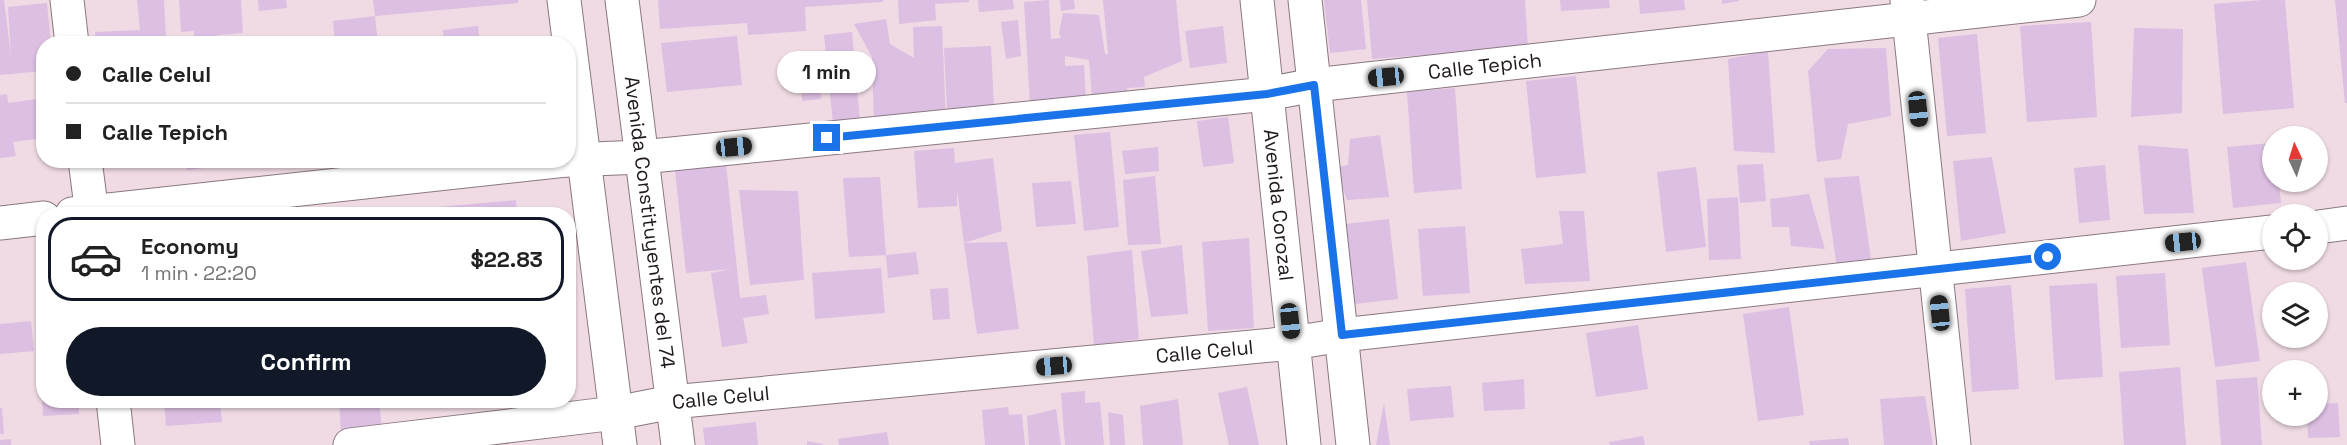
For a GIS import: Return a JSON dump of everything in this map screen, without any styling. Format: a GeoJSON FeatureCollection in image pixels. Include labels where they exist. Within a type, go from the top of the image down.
{"type":"FeatureCollection","features":[{"type":"Feature","properties":{"kind":"street"},"geometry":{"type":"LineString","coordinates":[[67,0],[71,36]]}},
{"type":"Feature","properties":{"kind":"street"},"geometry":{"type":"LineString","coordinates":[[564,0],[566,36]]}},
{"type":"Feature","properties":{"kind":"street","name":"Avenida Constituyentes del 74"},"geometry":{"type":"LineString","coordinates":[[622,0],[678,445]]}},
{"type":"Feature","properties":{"kind":"street","name":"Avenida Corozal"},"geometry":{"type":"LineString","coordinates":[[1257,0],[1304,445]]}},
{"type":"Feature","properties":{"kind":"street"},"geometry":{"type":"LineString","coordinates":[[1305,0],[1353,445]]}},
{"type":"Feature","properties":{"kind":"street","name":"Calle Tepich"},"geometry":{"type":"LineString","coordinates":[[576,160],[642,157],[1267,94],[1314,85],[1908,9],[2079,0]]}},
{"type":"Feature","properties":{"kind":"street"},"geometry":{"type":"LineString","coordinates":[[1908,9],[1954,445]]}},
{"type":"Feature","properties":{"kind":"street"},"geometry":{"type":"LineString","coordinates":[[85,207],[86,168]]}},
{"type":"Feature","properties":{"kind":"street","name":"Calle Tepich"},"geometry":{"type":"LineString","coordinates":[[148,207],[501,168]]}},
{"type":"Feature","properties":{"kind":"street"},"geometry":{"type":"LineString","coordinates":[[574,168],[620,445]]}},
{"type":"Feature","properties":{"kind":"street"},"geometry":{"type":"LineString","coordinates":[[0,223],[36,219]]}},
{"type":"Feature","properties":{"kind":"street"},"geometry":{"type":"LineString","coordinates":[[2328,226],[2347,223]]}},
{"type":"Feature","properties":{"kind":"street","name":"Calle Celul"},"geometry":{"type":"LineString","coordinates":[[351,445],[616,413],[672,402],[1293,343],[1342,335],[2262,233]]}},
{"type":"Feature","properties":{"kind":"street"},"geometry":{"type":"LineString","coordinates":[[114,408],[118,445]]}},
{"type":"Feature","properties":{"kind":"building"},"geometry":{"type":"Polygon","coordinates":[[[0,0],[4,0],[11,56],[8,7],[47,3],[50,36],[36,36],[36,72],[0,75],[0,0]]]}},
{"type":"Feature","properties":{"kind":"building"},"geometry":{"type":"Polygon","coordinates":[[[137,0],[164,0],[166,36],[95,36],[95,32],[140,30],[137,0]]]}},
{"type":"Feature","properties":{"kind":"building"},"geometry":{"type":"Polygon","coordinates":[[[179,0],[241,0],[243,33],[194,36],[194,31],[181,32],[179,0]]]}},
{"type":"Feature","properties":{"kind":"building"},"geometry":{"type":"Polygon","coordinates":[[[258,0],[286,0],[287,8],[259,11],[258,0]]]}},
{"type":"Feature","properties":{"kind":"building"},"geometry":{"type":"Polygon","coordinates":[[[373,0],[518,0],[518,3],[375,16],[373,0]]]}},
{"type":"Feature","properties":{"kind":"building"},"geometry":{"type":"Polygon","coordinates":[[[658,0],[883,0],[883,2],[805,7],[806,31],[748,35],[747,23],[660,29],[658,0]]]}},
{"type":"Feature","properties":{"kind":"building"},"geometry":{"type":"Polygon","coordinates":[[[898,0],[969,0],[969,2],[935,4],[936,20],[899,24],[898,0]]]}},
{"type":"Feature","properties":{"kind":"building"},"geometry":{"type":"Polygon","coordinates":[[[978,0],[1013,0],[1014,9],[979,12],[978,0]]]}},
{"type":"Feature","properties":{"kind":"building"},"geometry":{"type":"Polygon","coordinates":[[[1049,0],[1051,39],[1061,38],[1059,33],[1063,13],[1099,15],[1105,54],[1108,54],[1103,0],[1176,0],[1182,61],[1144,77],[1145,87],[1127,88],[1128,94],[1092,97],[1089,60],[1065,56],[1065,66],[1084,65],[1086,101],[1030,104],[1024,2],[1049,0]]]}},
{"type":"Feature","properties":{"kind":"building"},"geometry":{"type":"Polygon","coordinates":[[[1060,0],[1074,0],[1075,9],[1061,11],[1060,0]]]}},
{"type":"Feature","properties":{"kind":"building"},"geometry":{"type":"Polygon","coordinates":[[[1324,0],[1361,0],[1366,49],[1330,53],[1324,0]]]}},
{"type":"Feature","properties":{"kind":"building"},"geometry":{"type":"Polygon","coordinates":[[[1367,0],[1525,0],[1528,47],[1372,59],[1367,0]]]}},
{"type":"Feature","properties":{"kind":"building"},"geometry":{"type":"Polygon","coordinates":[[[1560,0],[1609,0],[1610,8],[1561,11],[1560,0]]]}},
{"type":"Feature","properties":{"kind":"building"},"geometry":{"type":"Polygon","coordinates":[[[1639,0],[1684,0],[1685,10],[1640,14],[1639,0]]]}},
{"type":"Feature","properties":{"kind":"building"},"geometry":{"type":"Polygon","coordinates":[[[1722,0],[1739,0],[1739,1],[1722,4],[1722,0]]]}},
{"type":"Feature","properties":{"kind":"building"},"geometry":{"type":"Polygon","coordinates":[[[2285,0],[2294,108],[2223,114],[2214,4],[2285,0]]]}},
{"type":"Feature","properties":{"kind":"building"},"geometry":{"type":"Polygon","coordinates":[[[2335,0],[2347,0],[2347,103],[2345,103],[2335,0]]]}},
{"type":"Feature","properties":{"kind":"building"},"geometry":{"type":"Polygon","coordinates":[[[375,16],[377,36],[334,36],[333,21],[375,16]]]}},
{"type":"Feature","properties":{"kind":"building"},"geometry":{"type":"Polygon","coordinates":[[[886,19],[890,44],[914,58],[913,27],[942,26],[946,122],[874,125],[872,57],[854,24],[886,19]]]}},
{"type":"Feature","properties":{"kind":"building"},"geometry":{"type":"Polygon","coordinates":[[[1018,20],[1021,56],[1006,59],[1001,22],[1018,20]]]}},
{"type":"Feature","properties":{"kind":"building"},"geometry":{"type":"Polygon","coordinates":[[[2091,22],[2097,117],[2027,122],[2020,26],[2091,22]]]}},
{"type":"Feature","properties":{"kind":"building"},"geometry":{"type":"Polygon","coordinates":[[[478,26],[479,36],[443,36],[443,30],[478,26]]]}},
{"type":"Feature","properties":{"kind":"building"},"geometry":{"type":"Polygon","coordinates":[[[1223,26],[1227,63],[1190,68],[1185,31],[1223,26]]]}},
{"type":"Feature","properties":{"kind":"building"},"geometry":{"type":"Polygon","coordinates":[[[2134,28],[2183,29],[2182,113],[2131,117],[2134,28]]]}},
{"type":"Feature","properties":{"kind":"building"},"geometry":{"type":"Polygon","coordinates":[[[852,32],[860,121],[833,123],[824,35],[852,32]]]}},
{"type":"Feature","properties":{"kind":"building"},"geometry":{"type":"Polygon","coordinates":[[[1977,34],[1986,133],[1947,136],[1938,38],[1977,34]]]}},
{"type":"Feature","properties":{"kind":"building"},"geometry":{"type":"Polygon","coordinates":[[[737,36],[742,85],[667,92],[661,43],[737,36]]]}},
{"type":"Feature","properties":{"kind":"building"},"geometry":{"type":"Polygon","coordinates":[[[991,46],[994,106],[947,109],[944,48],[991,46]]]}},
{"type":"Feature","properties":{"kind":"building"},"geometry":{"type":"Polygon","coordinates":[[[1886,48],[1891,116],[1848,124],[1841,159],[1817,162],[1808,71],[1828,49],[1886,48]]]}},
{"type":"Feature","properties":{"kind":"building"},"geometry":{"type":"Polygon","coordinates":[[[1768,51],[1775,153],[1734,151],[1728,59],[1768,51]]]}},
{"type":"Feature","properties":{"kind":"building"},"geometry":{"type":"Polygon","coordinates":[[[819,69],[821,99],[802,101],[800,70],[819,69]]]}},
{"type":"Feature","properties":{"kind":"building"},"geometry":{"type":"Polygon","coordinates":[[[1576,76],[1586,173],[1536,178],[1526,81],[1576,76]]]}},
{"type":"Feature","properties":{"kind":"building"},"geometry":{"type":"Polygon","coordinates":[[[1455,88],[1462,189],[1414,193],[1407,92],[1455,88]]]}},
{"type":"Feature","properties":{"kind":"building"},"geometry":{"type":"Polygon","coordinates":[[[7,94],[8,103],[36,99],[36,139],[13,142],[16,156],[0,158],[0,95],[7,94]]]}},
{"type":"Feature","properties":{"kind":"building"},"geometry":{"type":"Polygon","coordinates":[[[1228,117],[1234,163],[1203,167],[1197,121],[1228,117]]]}},
{"type":"Feature","properties":{"kind":"building"},"geometry":{"type":"Polygon","coordinates":[[[1110,132],[1119,227],[1084,231],[1074,135],[1110,132]]]}},
{"type":"Feature","properties":{"kind":"building"},"geometry":{"type":"Polygon","coordinates":[[[1380,135],[1389,197],[1347,200],[1335,167],[1348,165],[1350,139],[1380,135]]]}},
{"type":"Feature","properties":{"kind":"building"},"geometry":{"type":"Polygon","coordinates":[[[2262,144],[2262,192],[2280,192],[2281,203],[2233,208],[2227,147],[2262,144]]]}},
{"type":"Feature","properties":{"kind":"building"},"geometry":{"type":"Polygon","coordinates":[[[2138,145],[2188,149],[2194,213],[2144,214],[2138,145]]]}},
{"type":"Feature","properties":{"kind":"building"},"geometry":{"type":"Polygon","coordinates":[[[1158,147],[1159,171],[1125,174],[1122,151],[1158,147]]]}},
{"type":"Feature","properties":{"kind":"building"},"geometry":{"type":"Polygon","coordinates":[[[954,148],[955,163],[993,158],[1002,231],[964,243],[957,189],[957,206],[918,208],[914,151],[954,148]]]}},
{"type":"Feature","properties":{"kind":"building"},"geometry":{"type":"Polygon","coordinates":[[[1992,157],[2006,233],[1961,241],[1953,161],[1992,157]]]}},
{"type":"Feature","properties":{"kind":"building"},"geometry":{"type":"Polygon","coordinates":[[[726,164],[740,298],[766,295],[769,314],[743,318],[748,343],[722,347],[711,273],[732,269],[686,273],[675,170],[726,164]]]}},
{"type":"Feature","properties":{"kind":"building"},"geometry":{"type":"Polygon","coordinates":[[[1763,164],[1766,201],[1740,203],[1737,165],[1763,164]]]}},
{"type":"Feature","properties":{"kind":"building"},"geometry":{"type":"Polygon","coordinates":[[[2105,165],[2110,220],[2079,223],[2074,168],[2105,165]]]}},
{"type":"Feature","properties":{"kind":"building"},"geometry":{"type":"Polygon","coordinates":[[[1696,167],[1706,247],[1666,252],[1657,172],[1696,167]]]}},
{"type":"Feature","properties":{"kind":"building"},"geometry":{"type":"Polygon","coordinates":[[[1155,176],[1161,244],[1128,245],[1123,180],[1155,176]]]}},
{"type":"Feature","properties":{"kind":"building"},"geometry":{"type":"Polygon","coordinates":[[[1859,176],[1872,266],[1837,268],[1824,178],[1859,176]]]}},
{"type":"Feature","properties":{"kind":"building"},"geometry":{"type":"Polygon","coordinates":[[[880,177],[886,255],[849,257],[843,178],[880,177]]]}},
{"type":"Feature","properties":{"kind":"building"},"geometry":{"type":"Polygon","coordinates":[[[1071,181],[1076,224],[1036,227],[1032,183],[1071,181]]]}},
{"type":"Feature","properties":{"kind":"building"},"geometry":{"type":"Polygon","coordinates":[[[739,190],[798,191],[804,280],[750,285],[739,190]]]}},
{"type":"Feature","properties":{"kind":"building"},"geometry":{"type":"Polygon","coordinates":[[[1809,194],[1825,249],[1791,246],[1789,227],[1772,227],[1770,199],[1809,194]]]}},
{"type":"Feature","properties":{"kind":"building"},"geometry":{"type":"Polygon","coordinates":[[[1738,197],[1741,259],[1709,260],[1707,199],[1738,197]]]}},
{"type":"Feature","properties":{"kind":"building"},"geometry":{"type":"Polygon","coordinates":[[[516,200],[516,207],[439,207],[516,200]]]}},
{"type":"Feature","properties":{"kind":"building"},"geometry":{"type":"Polygon","coordinates":[[[1559,211],[1584,211],[1590,281],[1525,284],[1521,249],[1563,244],[1559,211]]]}},
{"type":"Feature","properties":{"kind":"building"},"geometry":{"type":"Polygon","coordinates":[[[1389,219],[1398,299],[1355,304],[1345,224],[1389,219]]]}},
{"type":"Feature","properties":{"kind":"building"},"geometry":{"type":"Polygon","coordinates":[[[1465,226],[1470,293],[1423,296],[1418,229],[1465,226]]]}},
{"type":"Feature","properties":{"kind":"building"},"geometry":{"type":"Polygon","coordinates":[[[1249,238],[1254,328],[1208,331],[1202,242],[1249,238]]]}},
{"type":"Feature","properties":{"kind":"building"},"geometry":{"type":"Polygon","coordinates":[[[1007,242],[1019,329],[977,334],[964,243],[1007,242]]]}},
{"type":"Feature","properties":{"kind":"building"},"geometry":{"type":"Polygon","coordinates":[[[1182,245],[1188,314],[1151,317],[1141,251],[1182,245]]]}},
{"type":"Feature","properties":{"kind":"building"},"geometry":{"type":"Polygon","coordinates":[[[1132,250],[1139,339],[1094,345],[1087,256],[1132,250]]]}},
{"type":"Feature","properties":{"kind":"building"},"geometry":{"type":"Polygon","coordinates":[[[916,252],[919,274],[888,278],[886,255],[916,252]]]}},
{"type":"Feature","properties":{"kind":"building"},"geometry":{"type":"Polygon","coordinates":[[[2246,262],[2260,361],[2215,367],[2202,268],[2246,262]]]}},
{"type":"Feature","properties":{"kind":"building"},"geometry":{"type":"Polygon","coordinates":[[[881,268],[885,313],[815,319],[812,273],[881,268]]]}},
{"type":"Feature","properties":{"kind":"building"},"geometry":{"type":"Polygon","coordinates":[[[2165,273],[2170,345],[2121,348],[2116,276],[2165,273]]]}},
{"type":"Feature","properties":{"kind":"building"},"geometry":{"type":"Polygon","coordinates":[[[2097,283],[2103,377],[2055,380],[2049,286],[2097,283]]]}},
{"type":"Feature","properties":{"kind":"building"},"geometry":{"type":"Polygon","coordinates":[[[2011,285],[2019,389],[1972,392],[1965,289],[2011,285]]]}},
{"type":"Feature","properties":{"kind":"building"},"geometry":{"type":"Polygon","coordinates":[[[948,288],[950,319],[933,320],[930,289],[948,288]]]}},
{"type":"Feature","properties":{"kind":"building"},"geometry":{"type":"Polygon","coordinates":[[[1789,307],[1804,415],[1758,421],[1743,314],[1789,307]]]}},
{"type":"Feature","properties":{"kind":"building"},"geometry":{"type":"Polygon","coordinates":[[[31,321],[34,351],[0,354],[0,324],[31,321]]]}},
{"type":"Feature","properties":{"kind":"building"},"geometry":{"type":"Polygon","coordinates":[[[1638,325],[1648,389],[1596,397],[1586,333],[1638,325]]]}},
{"type":"Feature","properties":{"kind":"building"},"geometry":{"type":"Polygon","coordinates":[[[2180,367],[2186,445],[2124,445],[2119,372],[2180,367]]]}},
{"type":"Feature","properties":{"kind":"building"},"geometry":{"type":"Polygon","coordinates":[[[2257,377],[2262,445],[2221,445],[2216,380],[2257,377]]]}},
{"type":"Feature","properties":{"kind":"building"},"geometry":{"type":"Polygon","coordinates":[[[1524,379],[1525,409],[1484,411],[1482,383],[1524,379]]]}},
{"type":"Feature","properties":{"kind":"building"},"geometry":{"type":"Polygon","coordinates":[[[1451,386],[1454,417],[1410,421],[1407,389],[1451,386]]]}},
{"type":"Feature","properties":{"kind":"building"},"geometry":{"type":"Polygon","coordinates":[[[1247,387],[1259,445],[1229,445],[1218,393],[1247,387]]]}},
{"type":"Feature","properties":{"kind":"building"},"geometry":{"type":"Polygon","coordinates":[[[1085,391],[1085,403],[1100,402],[1104,445],[1065,445],[1061,393],[1085,391]]]}},
{"type":"Feature","properties":{"kind":"building"},"geometry":{"type":"Polygon","coordinates":[[[1925,396],[1933,445],[1884,445],[1880,399],[1925,396]]]}},
{"type":"Feature","properties":{"kind":"building"},"geometry":{"type":"Polygon","coordinates":[[[1178,399],[1183,445],[1143,445],[1140,406],[1178,399]]]}},
{"type":"Feature","properties":{"kind":"building"},"geometry":{"type":"Polygon","coordinates":[[[1384,403],[1390,445],[1376,445],[1384,403]]]}},
{"type":"Feature","properties":{"kind":"building"},"geometry":{"type":"Polygon","coordinates":[[[2338,403],[2340,437],[2308,438],[2307,426],[2328,426],[2328,404],[2338,403]]]}},
{"type":"Feature","properties":{"kind":"building"},"geometry":{"type":"Polygon","coordinates":[[[1008,407],[1009,415],[1022,414],[1025,445],[985,445],[982,410],[1008,407]]]}},
{"type":"Feature","properties":{"kind":"building"},"geometry":{"type":"Polygon","coordinates":[[[0,408],[2,408],[4,434],[0,434],[0,408]]]}},
{"type":"Feature","properties":{"kind":"building"},"geometry":{"type":"Polygon","coordinates":[[[42,408],[79,408],[79,414],[43,416],[42,408]]]}},
{"type":"Feature","properties":{"kind":"building"},"geometry":{"type":"Polygon","coordinates":[[[165,408],[221,408],[222,422],[166,426],[165,408]]]}},
{"type":"Feature","properties":{"kind":"building"},"geometry":{"type":"Polygon","coordinates":[[[340,408],[380,408],[382,429],[341,431],[340,408]]]}},
{"type":"Feature","properties":{"kind":"building"},"geometry":{"type":"Polygon","coordinates":[[[1056,409],[1061,445],[1029,445],[1027,416],[1056,409]]]}},
{"type":"Feature","properties":{"kind":"building"},"geometry":{"type":"Polygon","coordinates":[[[1108,412],[1123,415],[1125,445],[1110,445],[1108,412]]]}},
{"type":"Feature","properties":{"kind":"building"},"geometry":{"type":"Polygon","coordinates":[[[756,422],[758,445],[705,445],[703,428],[756,422]]]}},
{"type":"Feature","properties":{"kind":"building"},"geometry":{"type":"Polygon","coordinates":[[[887,432],[889,445],[839,445],[838,439],[887,432]]]}},
{"type":"Feature","properties":{"kind":"building"},"geometry":{"type":"Polygon","coordinates":[[[1643,436],[1645,445],[1610,445],[1609,442],[1643,436]]]}},
{"type":"Feature","properties":{"kind":"building"},"geometry":{"type":"Polygon","coordinates":[[[1848,438],[1849,445],[1810,445],[1809,441],[1848,438]]]}},
{"type":"Feature","properties":{"kind":"building"},"geometry":{"type":"Polygon","coordinates":[[[11,439],[11,445],[0,445],[0,440],[11,439]]]}},
{"type":"Feature","properties":{"kind":"building"},"geometry":{"type":"Polygon","coordinates":[[[807,441],[823,444],[807,445],[807,441]]]}},
{"type":"Feature","properties":{"kind":"route"},"geometry":{"type":"LineString","coordinates":[[827,138],[1267,94],[1314,85],[1342,335],[2048,257]]}}]}
